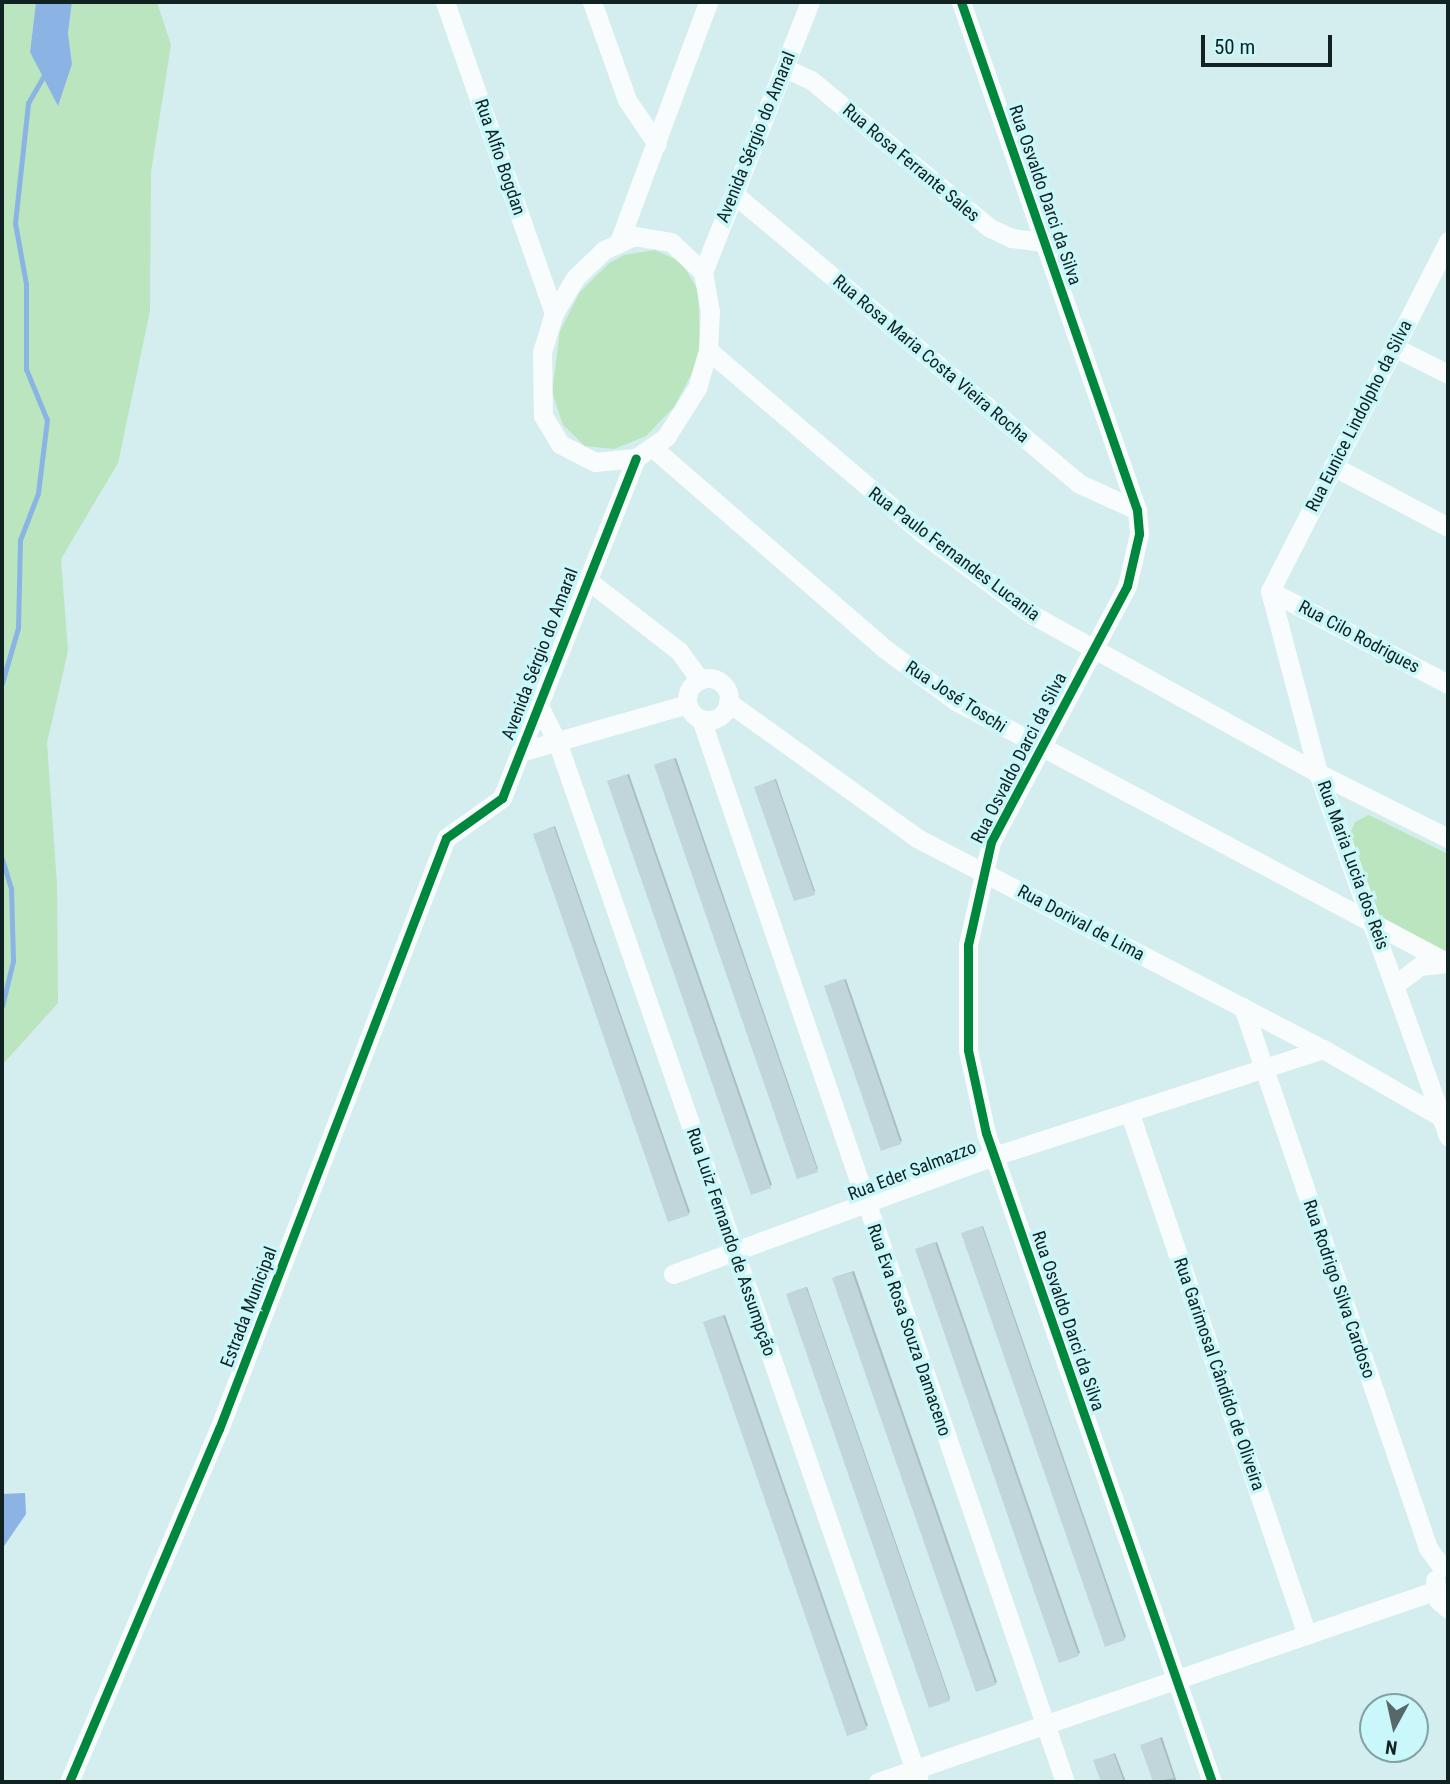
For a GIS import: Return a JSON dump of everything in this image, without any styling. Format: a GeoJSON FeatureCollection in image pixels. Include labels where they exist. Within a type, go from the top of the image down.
{"type":"FeatureCollection","features":[{"type":"Feature","properties":{"kind":"street","name":"Rua Alfio Bogdan"},"geometry":{"type":"LineString","coordinates":[[445,2],[554,313]]}},
{"type":"Feature","properties":{"kind":"street"},"geometry":{"type":"LineString","coordinates":[[592,2],[626,100],[657,144]]}},
{"type":"Feature","properties":{"kind":"street"},"geometry":{"type":"LineString","coordinates":[[620,239],[647,236],[671,242],[703,272],[710,311],[708,350],[689,405],[644,453],[595,462],[569,452],[552,435],[543,416],[540,373],[554,313],[589,264],[620,239],[708,2]]}},
{"type":"Feature","properties":{"kind":"street","name":"Avenida Sérgio do Amaral"},"geometry":{"type":"LineString","coordinates":[[703,272],[810,2]]}},
{"type":"Feature","properties":{"kind":"street","name":"Rua Osvaldo Darci da Silva"},"geometry":{"type":"LineString","coordinates":[[961,2],[1137,510],[1139,547],[1132,573],[1093,651],[991,842],[982,871],[968,945],[966,1015],[972,1078],[993,1156],[1212,1782]]}},
{"type":"Feature","properties":{"kind":"street","name":"Rua Rosa Ferrante Sales"},"geometry":{"type":"LineString","coordinates":[[785,68],[811,80],[990,228],[1022,241],[1045,242]]}},
{"type":"Feature","properties":{"kind":"street","name":"Rua Rosa Maria Costa Vieira Rocha"},"geometry":{"type":"LineString","coordinates":[[734,194],[1080,484],[1137,510]]}},
{"type":"Feature","properties":{"kind":"street","name":"Rua Eunice Lindolpho da Silva"},"geometry":{"type":"LineString","coordinates":[[1270,591],[1448,240]]}},
{"type":"Feature","properties":{"kind":"street"},"geometry":{"type":"LineString","coordinates":[[1394,347],[1448,374]]}},
{"type":"Feature","properties":{"kind":"street","name":"Rua Paulo Fernandes Lucania"},"geometry":{"type":"LineString","coordinates":[[708,350],[922,533],[1033,615],[1093,651],[1318,773],[1448,838]]}},
{"type":"Feature","properties":{"kind":"street","name":"Avenida Sérgio do Amaral"},"geometry":{"type":"LineString","coordinates":[[446,838],[502,798],[586,579],[644,453]]}},
{"type":"Feature","properties":{"kind":"street","name":"Rua José Toschi"},"geometry":{"type":"LineString","coordinates":[[644,453],[922,678],[987,721],[1448,963]]}},
{"type":"Feature","properties":{"kind":"street"},"geometry":{"type":"LineString","coordinates":[[1334,466],[1448,527]]}},
{"type":"Feature","properties":{"kind":"street"},"geometry":{"type":"LineString","coordinates":[[586,579],[678,650],[700,680],[720,683],[728,702],[722,715],[701,719],[687,704]]}},
{"type":"Feature","properties":{"kind":"street","name":"Rua Cilo Rodrigues"},"geometry":{"type":"LineString","coordinates":[[1270,591],[1448,684]]}},
{"type":"Feature","properties":{"kind":"street","name":"Rua Maria Lucia dos Reis"},"geometry":{"type":"LineString","coordinates":[[1270,591],[1318,773],[1376,923],[1446,1124]]}},
{"type":"Feature","properties":{"kind":"street"},"geometry":{"type":"LineString","coordinates":[[687,704],[689,690],[700,680]]}},
{"type":"Feature","properties":{"kind":"street","name":"Rua Dorival de Lima"},"geometry":{"type":"LineString","coordinates":[[728,702],[888,818],[982,871],[1323,1049],[1446,1124]]}},
{"type":"Feature","properties":{"kind":"street","name":"Rua Luiz Fernando de Assumpção"},"geometry":{"type":"LineString","coordinates":[[538,704],[558,744],[917,1776]]}},
{"type":"Feature","properties":{"kind":"street"},"geometry":{"type":"LineString","coordinates":[[520,752],[558,744],[687,704]]}},
{"type":"Feature","properties":{"kind":"street","name":"Rua Eva Rosa Souza Damaceno"},"geometry":{"type":"LineString","coordinates":[[701,719],[1065,1782]]}},
{"type":"Feature","properties":{"kind":"street","name":"Estrada Municipal"},"geometry":{"type":"LineString","coordinates":[[69,1782],[219,1429],[446,838]]}},
{"type":"Feature","properties":{"kind":"street","name":"Rua José Toschi"},"geometry":{"type":"LineString","coordinates":[[1396,984],[1420,966],[1448,963]]}},
{"type":"Feature","properties":{"kind":"street","name":"Rua Rodrigo Silva Cardoso"},"geometry":{"type":"LineString","coordinates":[[1243,1007],[1429,1548],[1445,1565]]}},
{"type":"Feature","properties":{"kind":"street","name":"Rua Eder Salmazzo"},"geometry":{"type":"LineString","coordinates":[[673,1274],[866,1206],[993,1156],[1130,1114],[1323,1049]]}},
{"type":"Feature","properties":{"kind":"street","name":"Rua Garimosal Cândido de Oliveira"},"geometry":{"type":"LineString","coordinates":[[1130,1114],[1307,1635]]}},
{"type":"Feature","properties":{"kind":"street"},"geometry":{"type":"LineString","coordinates":[[878,1782],[917,1776],[1045,1725],[1434,1591],[1445,1565]]}},
{"type":"Feature","properties":{"kind":"street"},"geometry":{"type":"LineString","coordinates":[[1434,1591],[1448,1609]]}},
{"type":"Feature","properties":{"kind":"green space"},"geometry":{"type":"Polygon","coordinates":[[[2,2],[36,2],[30,52],[72,64],[68,33],[72,2],[157,2],[171,45],[151,172],[150,311],[118,463],[61,559],[68,651],[47,743],[57,884],[58,1003],[2,1065],[2,2]]]}},
{"type":"Feature","properties":{"kind":"green space"},"geometry":{"type":"Polygon","coordinates":[[[655,250],[681,262],[698,290],[700,348],[694,369],[674,407],[646,436],[614,449],[585,446],[563,425],[552,392],[560,331],[580,292],[608,264],[624,255],[655,250]]]}},
{"type":"Feature","properties":{"kind":"green space"},"geometry":{"type":"Polygon","coordinates":[[[1369,815],[1448,854],[1448,954],[1380,920],[1350,834],[1355,822],[1369,815]]]}},
{"type":"Feature","properties":{"kind":"water"},"geometry":{"type":"Polygon","coordinates":[[[36,2],[72,2],[68,33],[72,64],[58,106],[30,52],[36,2]]]}},
{"type":"Feature","properties":{"kind":"water"},"geometry":{"type":"Polygon","coordinates":[[[25,1493],[26,1514],[2,1549],[2,1494],[25,1493]]]}},
{"type":"Feature","properties":{"kind":"building"},"geometry":{"type":"Polygon","coordinates":[[[674,758],[818,1172],[797,1179],[654,765],[674,758]]]}},
{"type":"Feature","properties":{"kind":"building"},"geometry":{"type":"Polygon","coordinates":[[[627,774],[771,1188],[751,1195],[607,781],[627,774]]]}},
{"type":"Feature","properties":{"kind":"building"},"geometry":{"type":"Polygon","coordinates":[[[775,780],[815,895],[794,901],[754,787],[775,780]]]}},
{"type":"Feature","properties":{"kind":"building"},"geometry":{"type":"Polygon","coordinates":[[[554,827],[689,1215],[668,1222],[533,834],[554,827]]]}},
{"type":"Feature","properties":{"kind":"building"},"geometry":{"type":"Polygon","coordinates":[[[844,979],[901,1144],[881,1151],[824,986],[844,979]]]}},
{"type":"Feature","properties":{"kind":"building"},"geometry":{"type":"Polygon","coordinates":[[[982,1226],[1125,1640],[1105,1647],[961,1233],[982,1226]]]}},
{"type":"Feature","properties":{"kind":"building"},"geometry":{"type":"Polygon","coordinates":[[[935,1242],[1079,1656],[1059,1663],[915,1249],[935,1242]]]}},
{"type":"Feature","properties":{"kind":"building"},"geometry":{"type":"Polygon","coordinates":[[[852,1272],[996,1685],[976,1692],[832,1278],[852,1272]]]}},
{"type":"Feature","properties":{"kind":"building"},"geometry":{"type":"Polygon","coordinates":[[[806,1287],[950,1701],[929,1708],[786,1294],[806,1287]]]}},
{"type":"Feature","properties":{"kind":"building"},"geometry":{"type":"Polygon","coordinates":[[[723,1315],[867,1729],[847,1736],[703,1322],[723,1315]]]}},
{"type":"Feature","properties":{"kind":"building"},"geometry":{"type":"Polygon","coordinates":[[[1160,1738],[1174,1778],[1153,1782],[1140,1745],[1160,1738]]]}},
{"type":"Feature","properties":{"kind":"building"},"geometry":{"type":"Polygon","coordinates":[[[1114,1754],[1124,1782],[1101,1782],[1093,1760],[1114,1754]]]}},
{"type":"Feature","properties":{"kind":"waterway"},"geometry":{"type":"LineString","coordinates":[[2,683],[18,628],[20,540],[38,493],[47,420],[26,369],[26,284],[15,223],[28,103],[45,74]]}},
{"type":"Feature","properties":{"kind":"waterway"},"geometry":{"type":"LineString","coordinates":[[2,859],[11,888],[13,961],[2,1006]]}},
{"type":"Feature","properties":{"kind":"cycle path"},"geometry":{"type":"LineString","coordinates":[[961,2],[1137,510],[1139,534],[1127,586],[991,842],[968,945],[968,1050],[986,1133],[1212,1782]]}},
{"type":"Feature","properties":{"kind":"cycle path"},"geometry":{"type":"LineString","coordinates":[[69,1782],[219,1429],[446,838],[502,798],[636,458]]}}]}
